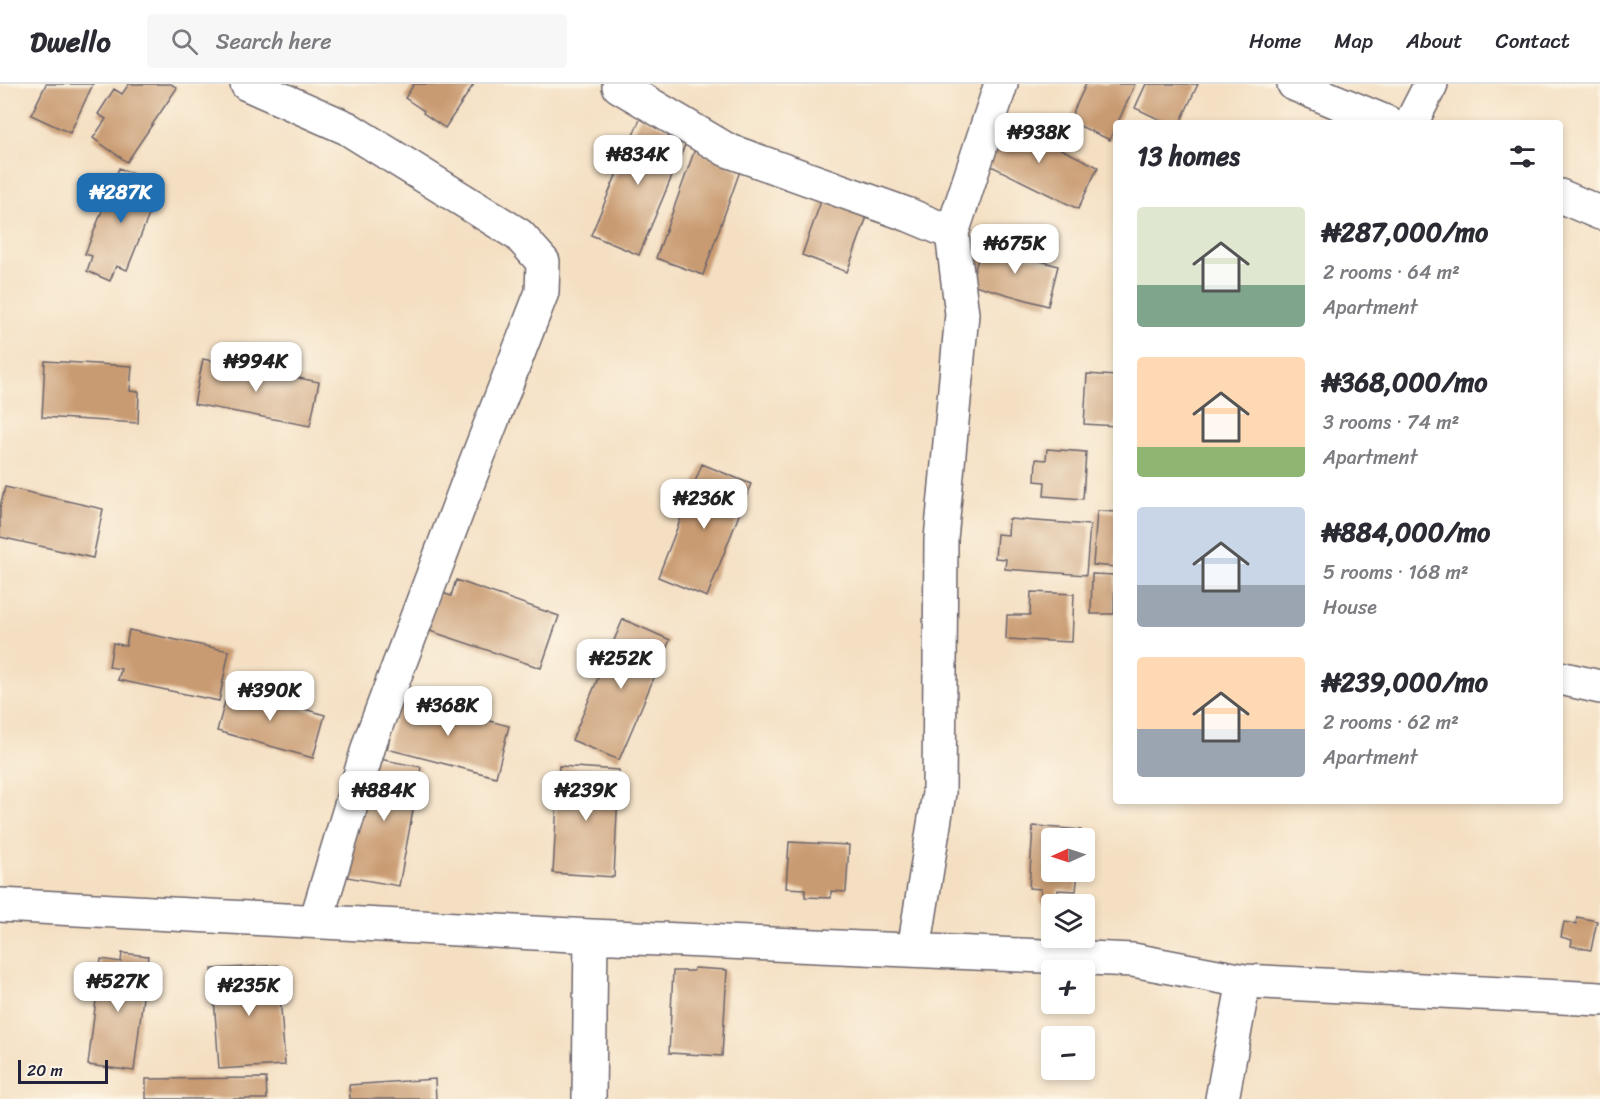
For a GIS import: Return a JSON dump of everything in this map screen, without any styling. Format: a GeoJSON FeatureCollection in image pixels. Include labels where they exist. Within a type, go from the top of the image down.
{"type":"FeatureCollection","features":[{"type":"Feature","properties":{"kind":"street"},"geometry":{"type":"LineString","coordinates":[[247,84],[347,128],[519,235],[543,261],[543,291],[371,739],[316,921]]}},
{"type":"Feature","properties":{"kind":"street"},"geometry":{"type":"LineString","coordinates":[[914,950],[939,793],[940,539],[962,314],[952,233],[1001,84]]}},
{"type":"Feature","properties":{"kind":"street"},"geometry":{"type":"LineString","coordinates":[[1294,84],[1381,120]]}},
{"type":"Feature","properties":{"kind":"street"},"geometry":{"type":"LineString","coordinates":[[1413,120],[1431,84]]}},
{"type":"Feature","properties":{"kind":"street"},"geometry":{"type":"LineString","coordinates":[[618,86],[727,150],[909,215],[952,233]]}},
{"type":"Feature","properties":{"kind":"street"},"geometry":{"type":"LineString","coordinates":[[1563,197],[1600,213]]}},
{"type":"Feature","properties":{"kind":"street"},"geometry":{"type":"LineString","coordinates":[[1563,679],[1600,687]]}},
{"type":"Feature","properties":{"kind":"street"},"geometry":{"type":"LineString","coordinates":[[0,905],[591,936],[1133,960],[1244,981],[1600,999]]}},
{"type":"Feature","properties":{"kind":"street"},"geometry":{"type":"LineString","coordinates":[[589,1099],[591,936]]}},
{"type":"Feature","properties":{"kind":"street"},"geometry":{"type":"LineString","coordinates":[[1222,1099],[1244,981]]}},
{"type":"Feature","properties":{"kind":"building"},"geometry":{"type":"Polygon","coordinates":[[[46,84],[93,84],[70,133],[31,115],[46,84]]]}},
{"type":"Feature","properties":{"kind":"building"},"geometry":{"type":"Polygon","coordinates":[[[129,84],[171,84],[177,88],[127,162],[93,138],[106,119],[98,114],[114,89],[122,94],[129,84]]]}},
{"type":"Feature","properties":{"kind":"building"},"geometry":{"type":"Polygon","coordinates":[[[414,84],[474,84],[445,128],[405,98],[414,84]]]}},
{"type":"Feature","properties":{"kind":"building"},"geometry":{"type":"Polygon","coordinates":[[[1086,84],[1135,84],[1119,120],[1113,120],[1113,133],[1110,140],[1069,121],[1086,84]]]}},
{"type":"Feature","properties":{"kind":"building"},"geometry":{"type":"Polygon","coordinates":[[[1146,84],[1198,84],[1181,120],[1161,120],[1135,108],[1146,84]]]}},
{"type":"Feature","properties":{"kind":"building"},"geometry":{"type":"Polygon","coordinates":[[[641,117],[671,130],[668,137],[685,145],[639,255],[591,235],[617,173],[605,167],[614,146],[626,151],[641,117]]]}},
{"type":"Feature","properties":{"kind":"building"},"geometry":{"type":"Polygon","coordinates":[[[999,119],[1098,167],[1078,209],[979,160],[999,119]]]}},
{"type":"Feature","properties":{"kind":"building"},"geometry":{"type":"Polygon","coordinates":[[[695,149],[740,171],[703,275],[656,258],[695,149]]]}},
{"type":"Feature","properties":{"kind":"building"},"geometry":{"type":"Polygon","coordinates":[[[119,168],[161,185],[127,270],[116,266],[110,281],[87,271],[92,256],[85,254],[119,168]]]}},
{"type":"Feature","properties":{"kind":"building"},"geometry":{"type":"Polygon","coordinates":[[[821,201],[869,211],[847,272],[802,255],[821,201]]]}},
{"type":"Feature","properties":{"kind":"building"},"geometry":{"type":"Polygon","coordinates":[[[982,244],[1058,266],[1048,306],[971,284],[982,244]]]}},
{"type":"Feature","properties":{"kind":"building"},"geometry":{"type":"Polygon","coordinates":[[[203,359],[319,382],[310,426],[194,404],[203,359]]]}},
{"type":"Feature","properties":{"kind":"building"},"geometry":{"type":"Polygon","coordinates":[[[45,361],[132,366],[130,391],[139,392],[138,423],[42,417],[45,361]]]}},
{"type":"Feature","properties":{"kind":"building"},"geometry":{"type":"Polygon","coordinates":[[[1087,374],[1113,376],[1113,426],[1084,424],[1087,374]]]}},
{"type":"Feature","properties":{"kind":"building"},"geometry":{"type":"Polygon","coordinates":[[[1047,449],[1086,452],[1083,499],[1044,496],[1045,482],[1035,481],[1036,459],[1046,460],[1047,449]]]}},
{"type":"Feature","properties":{"kind":"building"},"geometry":{"type":"Polygon","coordinates":[[[702,464],[751,484],[707,597],[658,577],[702,464]]]}},
{"type":"Feature","properties":{"kind":"building"},"geometry":{"type":"Polygon","coordinates":[[[5,487],[103,509],[93,558],[0,537],[0,507],[5,487]]]}},
{"type":"Feature","properties":{"kind":"building"},"geometry":{"type":"Polygon","coordinates":[[[1097,511],[1113,512],[1113,567],[1093,565],[1097,511]]]}},
{"type":"Feature","properties":{"kind":"building"},"geometry":{"type":"Polygon","coordinates":[[[1009,519],[1090,525],[1086,575],[1005,569],[1006,559],[995,558],[997,534],[1008,535],[1009,519]]]}},
{"type":"Feature","properties":{"kind":"building"},"geometry":{"type":"Polygon","coordinates":[[[1092,574],[1113,575],[1113,614],[1091,614],[1092,574]]]}},
{"type":"Feature","properties":{"kind":"building"},"geometry":{"type":"Polygon","coordinates":[[[456,580],[559,616],[541,668],[427,630],[440,592],[451,596],[456,580]]]}},
{"type":"Feature","properties":{"kind":"building"},"geometry":{"type":"Polygon","coordinates":[[[1031,592],[1074,594],[1072,642],[1006,639],[1007,615],[1030,615],[1031,592]]]}},
{"type":"Feature","properties":{"kind":"building"},"geometry":{"type":"Polygon","coordinates":[[[623,619],[670,640],[619,760],[572,740],[623,619]]]}},
{"type":"Feature","properties":{"kind":"building"},"geometry":{"type":"Polygon","coordinates":[[[129,630],[229,651],[219,701],[118,680],[121,669],[109,667],[113,643],[126,646],[129,630]]]}},
{"type":"Feature","properties":{"kind":"building"},"geometry":{"type":"Polygon","coordinates":[[[230,683],[267,693],[266,698],[325,715],[313,758],[217,731],[230,683]]]}},
{"type":"Feature","properties":{"kind":"building"},"geometry":{"type":"Polygon","coordinates":[[[400,698],[509,726],[496,777],[387,749],[400,698]]]}},
{"type":"Feature","properties":{"kind":"building"},"geometry":{"type":"Polygon","coordinates":[[[369,757],[421,767],[399,886],[347,877],[369,757]]]}},
{"type":"Feature","properties":{"kind":"building"},"geometry":{"type":"Polygon","coordinates":[[[559,766],[619,770],[614,877],[553,873],[559,766]]]}},
{"type":"Feature","properties":{"kind":"building"},"geometry":{"type":"Polygon","coordinates":[[[1033,826],[1057,828],[1041,828],[1041,882],[1077,882],[1076,891],[1058,890],[1058,894],[1041,894],[1040,902],[1041,889],[1029,888],[1033,826]]]}},
{"type":"Feature","properties":{"kind":"building"},"geometry":{"type":"Polygon","coordinates":[[[789,842],[849,845],[846,892],[831,891],[831,898],[805,897],[805,889],[786,888],[789,842]]]}},
{"type":"Feature","properties":{"kind":"building"},"geometry":{"type":"Polygon","coordinates":[[[1577,917],[1597,921],[1591,950],[1571,946],[1572,940],[1561,937],[1564,922],[1576,924],[1577,917]]]}},
{"type":"Feature","properties":{"kind":"building"},"geometry":{"type":"Polygon","coordinates":[[[122,953],[148,956],[134,1071],[88,1065],[101,959],[121,962],[122,953]]]}},
{"type":"Feature","properties":{"kind":"building"},"geometry":{"type":"Polygon","coordinates":[[[278,965],[285,1065],[219,1069],[212,969],[278,965]]]}},
{"type":"Feature","properties":{"kind":"building"},"geometry":{"type":"Polygon","coordinates":[[[694,968],[727,970],[722,1056],[669,1053],[673,971],[693,971],[694,968]]]}},
{"type":"Feature","properties":{"kind":"building"},"geometry":{"type":"Polygon","coordinates":[[[266,1078],[267,1099],[146,1099],[146,1079],[266,1078]]]}},
{"type":"Feature","properties":{"kind":"building"},"geometry":{"type":"Polygon","coordinates":[[[435,1079],[436,1099],[350,1099],[349,1085],[435,1079]]]}}]}
